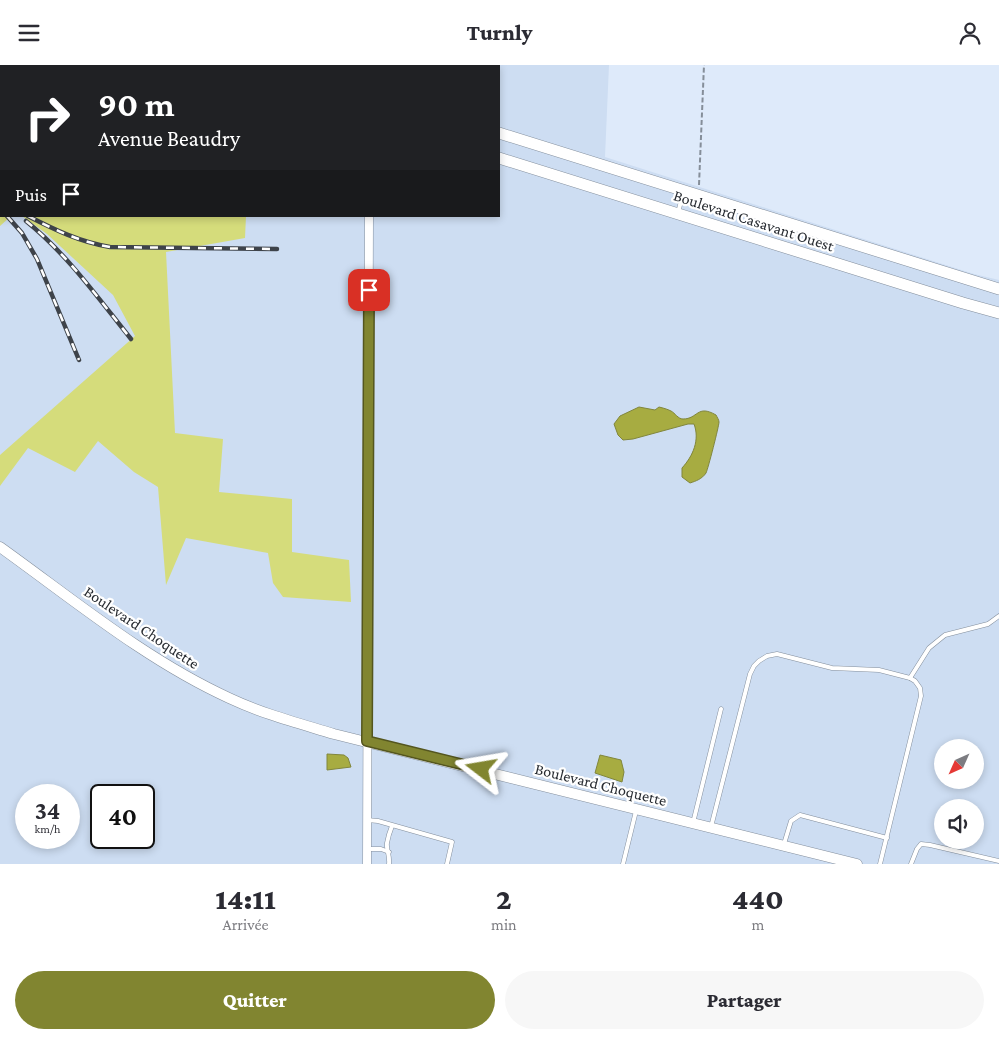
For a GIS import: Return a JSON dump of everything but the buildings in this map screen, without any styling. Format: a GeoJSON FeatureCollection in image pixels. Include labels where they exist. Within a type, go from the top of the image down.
{"type":"FeatureCollection","features":[{"type":"Feature","properties":{"kind":"main road","name":"Boulevard Casavant Ouest"},"geometry":{"type":"LineString","coordinates":[[500,133],[999,289]]}},
{"type":"Feature","properties":{"kind":"main road","name":"Boulevard Casavant Ouest"},"geometry":{"type":"LineString","coordinates":[[500,157],[999,313]]}},
{"type":"Feature","properties":{"kind":"street"},"geometry":{"type":"LineString","coordinates":[[367,864],[369,217]]}},
{"type":"Feature","properties":{"kind":"street","name":"Boulevard Choquette"},"geometry":{"type":"LineString","coordinates":[[0,547],[146,652],[181,674],[229,699],[271,716],[857,864]]}},
{"type":"Feature","properties":{"kind":"lane"},"geometry":{"type":"LineString","coordinates":[[678,213],[684,191]]}},
{"type":"Feature","properties":{"kind":"lane"},"geometry":{"type":"LineString","coordinates":[[910,678],[929,647],[945,635],[988,624],[999,616]]}},
{"type":"Feature","properties":{"kind":"lane"},"geometry":{"type":"LineString","coordinates":[[711,827],[750,674],[759,661],[767,656],[777,654],[832,668],[879,670],[916,681],[920,688],[921,697],[880,864]]}},
{"type":"Feature","properties":{"kind":"lane"},"geometry":{"type":"LineString","coordinates":[[693,823],[721,709]]}},
{"type":"Feature","properties":{"kind":"lane"},"geometry":{"type":"LineString","coordinates":[[624,864],[637,809]]}},
{"type":"Feature","properties":{"kind":"lane"},"geometry":{"type":"LineString","coordinates":[[784,846],[791,821],[800,815],[886,838]]}},
{"type":"Feature","properties":{"kind":"lane"},"geometry":{"type":"LineString","coordinates":[[367,820],[378,821],[452,842],[447,864]]}},
{"type":"Feature","properties":{"kind":"lane"},"geometry":{"type":"LineString","coordinates":[[388,864],[390,853],[387,843],[392,825]]}},
{"type":"Feature","properties":{"kind":"lane"},"geometry":{"type":"LineString","coordinates":[[911,864],[921,844],[999,861]]}},
{"type":"Feature","properties":{"kind":"lane"},"geometry":{"type":"LineString","coordinates":[[367,849],[381,849],[390,853]]}},
{"type":"Feature","properties":{"kind":"path"},"geometry":{"type":"LineString","coordinates":[[699,196],[704,65]]}},
{"type":"Feature","properties":{"kind":"shaded area"},"geometry":{"type":"Polygon","coordinates":[[[500,65],[609,65],[605,157],[974,274],[999,280],[999,864],[0,864],[0,217],[500,217],[500,65]]]}},
{"type":"Feature","properties":{"kind":"shaded area"},"geometry":{"type":"Polygon","coordinates":[[[639,407],[655,410],[659,407],[671,411],[683,419],[692,417],[701,411],[716,415],[719,422],[707,470],[703,477],[690,483],[682,477],[682,468],[692,453],[696,442],[694,424],[633,439],[623,440],[618,435],[614,424],[620,416],[639,407]]]}},
{"type":"Feature","properties":{"kind":"shaded area"},"geometry":{"type":"Polygon","coordinates":[[[327,754],[344,755],[348,758],[351,767],[327,770],[327,754]]]}},
{"type":"Feature","properties":{"kind":"shaded area"},"geometry":{"type":"Polygon","coordinates":[[[600,755],[621,760],[624,772],[622,782],[595,773],[600,755]]]}},
{"type":"Feature","properties":{"kind":"green space"},"geometry":{"type":"Polygon","coordinates":[[[0,217],[10,217],[0,226],[0,217]]]}},
{"type":"Feature","properties":{"kind":"green space"},"geometry":{"type":"Polygon","coordinates":[[[23,217],[246,217],[245,238],[166,252],[175,433],[223,439],[219,492],[292,499],[292,552],[349,560],[351,602],[283,597],[273,583],[268,553],[186,538],[166,585],[158,487],[134,472],[98,441],[75,472],[28,448],[0,486],[0,455],[135,336],[113,295],[47,234],[23,217]]]}},
{"type":"Feature","properties":{"kind":"railway"},"geometry":{"type":"LineString","coordinates":[[8,217],[22,233],[37,259],[79,360]]}},
{"type":"Feature","properties":{"kind":"railway"},"geometry":{"type":"LineString","coordinates":[[30,217],[68,235],[110,247],[277,249]]}},
{"type":"Feature","properties":{"kind":"railway"},"geometry":{"type":"LineString","coordinates":[[26,221],[69,262],[131,339]]}},
{"type":"Feature","properties":{"kind":"route"},"geometry":{"type":"LineString","coordinates":[[369,290],[367,741],[481,769]]}}]}
